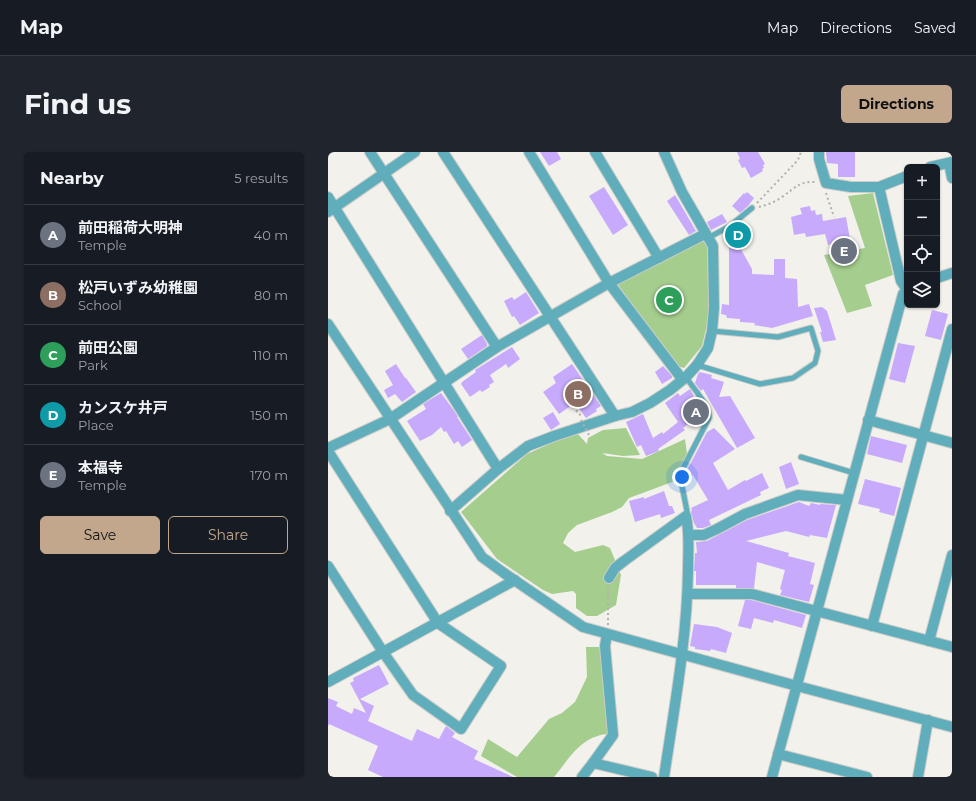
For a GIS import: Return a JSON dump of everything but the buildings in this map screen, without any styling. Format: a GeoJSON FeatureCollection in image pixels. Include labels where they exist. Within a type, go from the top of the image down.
{"type":"FeatureCollection","features":[{"type":"Feature","properties":{"kind":"street"},"geometry":{"type":"LineString","coordinates":[[370,152],[497,347]]}},
{"type":"Feature","properties":{"kind":"street"},"geometry":{"type":"LineString","coordinates":[[331,209],[415,152]]}},
{"type":"Feature","properties":{"kind":"street"},"geometry":{"type":"LineString","coordinates":[[443,152],[614,416]]}},
{"type":"Feature","properties":{"kind":"street"},"geometry":{"type":"LineString","coordinates":[[529,152],[609,283],[684,378]]}},
{"type":"Feature","properties":{"kind":"street"},"geometry":{"type":"LineString","coordinates":[[595,152],[659,258]]}},
{"type":"Feature","properties":{"kind":"street"},"geometry":{"type":"LineString","coordinates":[[450,511],[498,469],[528,446],[614,416],[632,412],[650,403],[670,390],[684,378],[697,365],[708,348],[712,331],[714,308],[713,246],[682,192],[664,152]]}},
{"type":"Feature","properties":{"kind":"street"},"geometry":{"type":"LineString","coordinates":[[819,152],[819,159],[825,186],[879,187],[904,177]]}},
{"type":"Feature","properties":{"kind":"street"},"geometry":{"type":"LineString","coordinates":[[940,165],[951,162],[952,178]]}},
{"type":"Feature","properties":{"kind":"street"},"geometry":{"type":"LineString","coordinates":[[879,187],[900,281],[904,286]]}},
{"type":"Feature","properties":{"kind":"street"},"geometry":{"type":"LineString","coordinates":[[328,197],[331,209],[498,469]]}},
{"type":"Feature","properties":{"kind":"street"},"geometry":{"type":"LineString","coordinates":[[328,448],[390,419],[497,347],[609,283],[707,236]]}},
{"type":"Feature","properties":{"kind":"street"},"geometry":{"type":"LineString","coordinates":[[940,277],[952,273]]}},
{"type":"Feature","properties":{"kind":"street"},"geometry":{"type":"LineString","coordinates":[[772,777],[818,612],[868,420],[904,293]]}},
{"type":"Feature","properties":{"kind":"street"},"geometry":{"type":"LineString","coordinates":[[328,324],[450,511],[482,557],[504,574],[583,627],[952,727]]}},
{"type":"Feature","properties":{"kind":"street"},"geometry":{"type":"LineString","coordinates":[[872,626],[952,329]]}},
{"type":"Feature","properties":{"kind":"street"},"geometry":{"type":"LineString","coordinates":[[868,420],[952,443]]}},
{"type":"Feature","properties":{"kind":"street"},"geometry":{"type":"LineString","coordinates":[[328,451],[438,623],[501,666],[461,728],[413,696],[328,566]]}},
{"type":"Feature","properties":{"kind":"street"},"geometry":{"type":"LineString","coordinates":[[689,535],[704,534],[717,529],[744,514],[798,495],[847,500]]}},
{"type":"Feature","properties":{"kind":"street"},"geometry":{"type":"LineString","coordinates":[[609,578],[615,568],[624,560],[686,516],[689,535],[688,594],[682,655],[664,777]]}},
{"type":"Feature","properties":{"kind":"street"},"geometry":{"type":"LineString","coordinates":[[929,640],[952,555]]}},
{"type":"Feature","properties":{"kind":"street"},"geometry":{"type":"LineString","coordinates":[[328,682],[515,580]]}},
{"type":"Feature","properties":{"kind":"street"},"geometry":{"type":"LineString","coordinates":[[688,594],[752,594],[952,647]]}},
{"type":"Feature","properties":{"kind":"street"},"geometry":{"type":"LineString","coordinates":[[582,777],[613,735],[605,646],[607,634]]}},
{"type":"Feature","properties":{"kind":"street"},"geometry":{"type":"LineString","coordinates":[[918,777],[928,720]]}},
{"type":"Feature","properties":{"kind":"street"},"geometry":{"type":"LineString","coordinates":[[778,754],[867,777]]}},
{"type":"Feature","properties":{"kind":"street"},"geometry":{"type":"LineString","coordinates":[[593,763],[652,777]]}},
{"type":"Feature","properties":{"kind":"lane"},"geometry":{"type":"LineString","coordinates":[[707,236],[730,226],[752,208]]}},
{"type":"Feature","properties":{"kind":"lane"},"geometry":{"type":"LineString","coordinates":[[697,365],[760,384],[793,378],[815,363],[818,351],[811,328],[778,337],[712,331]]}},
{"type":"Feature","properties":{"kind":"lane"},"geometry":{"type":"LineString","coordinates":[[684,378],[702,400],[710,415],[710,418],[680,476],[687,510],[686,516]]}},
{"type":"Feature","properties":{"kind":"lane"},"geometry":{"type":"LineString","coordinates":[[801,457],[854,473]]}},
{"type":"Feature","properties":{"kind":"path"},"geometry":{"type":"LineString","coordinates":[[752,208],[798,160],[801,152]]}},
{"type":"Feature","properties":{"kind":"path"},"geometry":{"type":"LineString","coordinates":[[752,208],[773,203],[796,185],[807,182],[825,186],[834,217]]}},
{"type":"Feature","properties":{"kind":"path"},"geometry":{"type":"LineString","coordinates":[[581,420],[589,435]]}},
{"type":"Feature","properties":{"kind":"path"},"geometry":{"type":"LineString","coordinates":[[607,634],[609,578]]}},
{"type":"Feature","properties":{"kind":"green space"},"geometry":{"type":"Polygon","coordinates":[[[873,193],[893,275],[865,285],[872,306],[847,313],[824,255],[865,248],[848,196],[873,193]]]}},
{"type":"Feature","properties":{"kind":"green space"},"geometry":{"type":"Polygon","coordinates":[[[702,240],[707,245],[709,316],[702,346],[684,368],[678,366],[617,284],[702,240]]]}},
{"type":"Feature","properties":{"kind":"green space"},"geometry":{"type":"Polygon","coordinates":[[[626,428],[640,455],[623,456],[602,453],[607,456],[642,459],[685,439],[687,454],[675,481],[629,498],[622,507],[577,525],[568,533],[563,543],[575,552],[603,545],[610,548],[621,575],[616,605],[597,616],[587,616],[576,608],[576,594],[573,591],[552,594],[543,590],[497,559],[461,512],[527,454],[577,433],[587,444],[588,438],[603,430],[626,428]]]}},
{"type":"Feature","properties":{"kind":"green space"},"geometry":{"type":"Polygon","coordinates":[[[586,647],[601,647],[609,727],[607,734],[590,739],[583,744],[576,750],[554,777],[517,777],[481,756],[488,739],[517,757],[549,719],[562,713],[575,702],[587,677],[586,647]]]}},
{"type":"Feature","properties":{"kind":"water"},"geometry":{"type":"Polygon","coordinates":[[[743,227],[746,230],[745,236],[735,243],[729,243],[724,236],[731,231],[734,234],[743,227]]]}},
{"type":"Feature","properties":{"kind":"place","name":"カンスケ井戸"},"geometry":{"type":"Point","coordinates":[738,235]}},
{"type":"Feature","properties":{"kind":"place","name":"本福寺"},"geometry":{"type":"Point","coordinates":[844,251]}},
{"type":"Feature","properties":{"kind":"place","name":"前田公園"},"geometry":{"type":"Point","coordinates":[669,300]}},
{"type":"Feature","properties":{"kind":"place","name":"松戸いずみ幼稚園"},"geometry":{"type":"Point","coordinates":[578,394]}},
{"type":"Feature","properties":{"kind":"place","name":"前田稲荷大明神"},"geometry":{"type":"Point","coordinates":[696,412]}}]}
